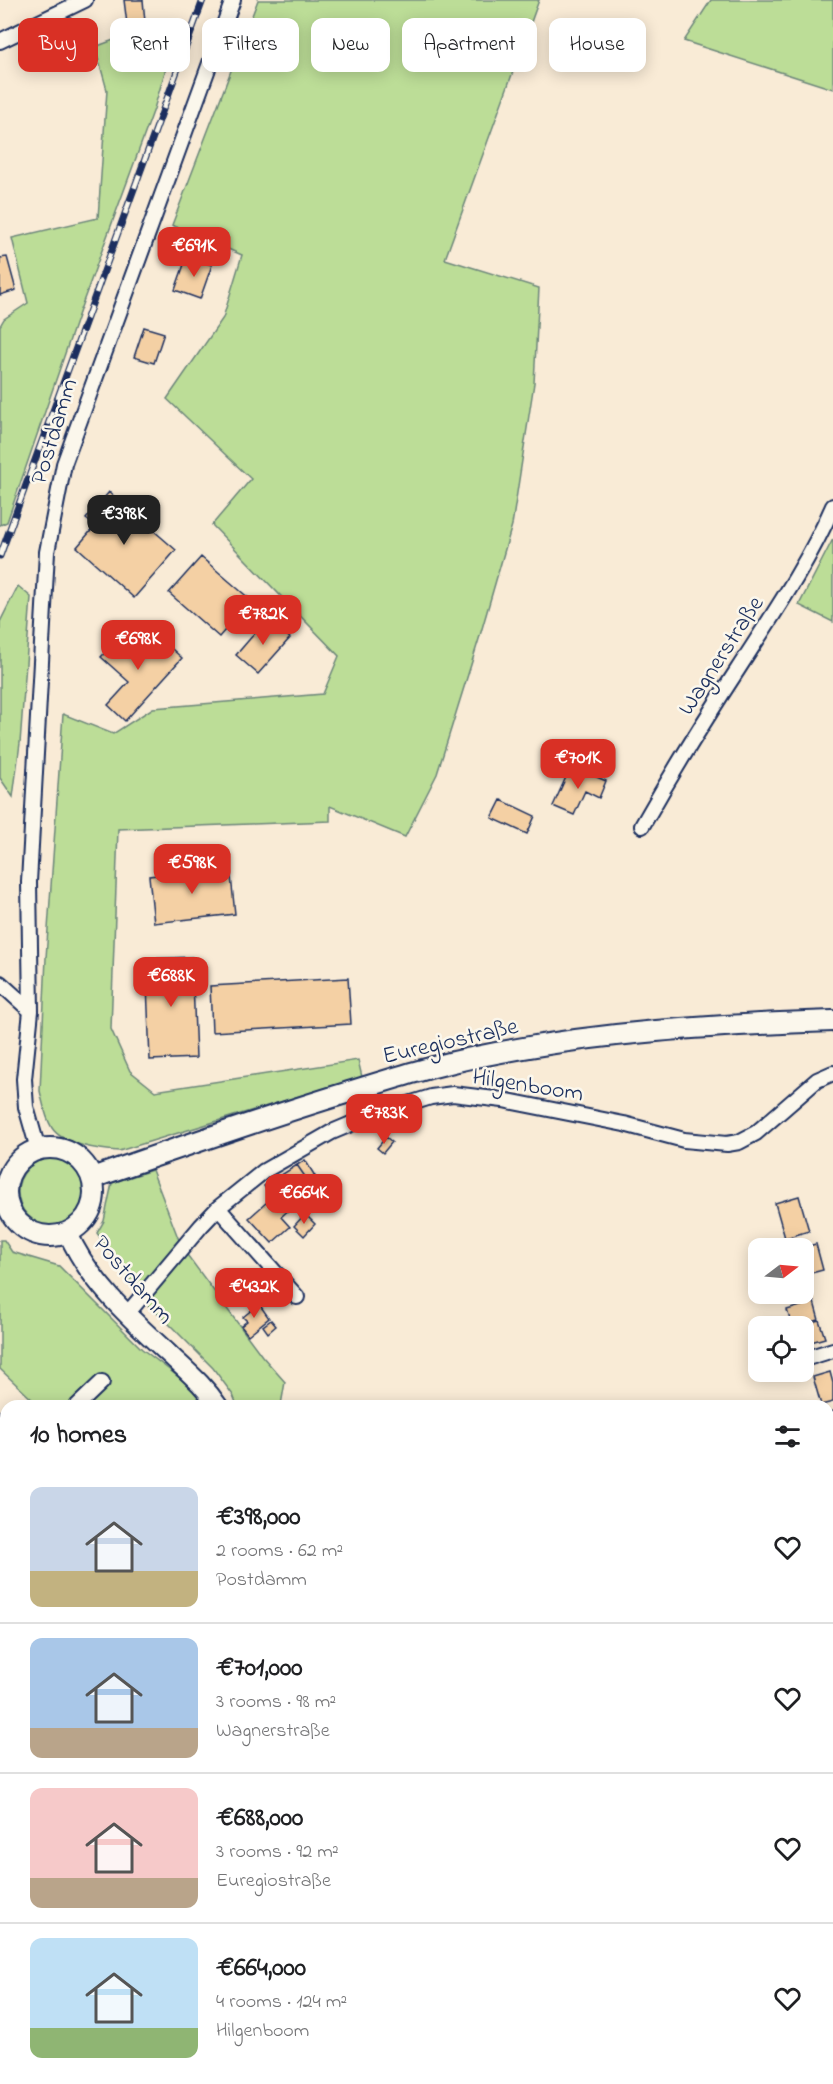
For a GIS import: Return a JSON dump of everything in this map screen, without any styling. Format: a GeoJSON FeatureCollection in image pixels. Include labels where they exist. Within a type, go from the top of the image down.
{"type":"FeatureCollection","features":[{"type":"Feature","properties":{"kind":"main road","name":"Euregiostraße"},"geometry":{"type":"LineString","coordinates":[[92,1178],[284,1112],[425,1069],[482,1056],[594,1037],[760,1023],[833,1021]]}},
{"type":"Feature","properties":{"kind":"main road"},"geometry":{"type":"LineString","coordinates":[[52,1147],[77,1156],[86,1166],[92,1178],[94,1191],[90,1210],[79,1226],[68,1233],[53,1237],[32,1233],[25,1230],[4,1208],[7,1178],[14,1165],[25,1155],[38,1149],[52,1147]]}},
{"type":"Feature","properties":{"kind":"street"},"geometry":{"type":"LineString","coordinates":[[0,41],[85,0]]}},
{"type":"Feature","properties":{"kind":"street","name":"Postdamm"},"geometry":{"type":"LineString","coordinates":[[38,1149],[26,1107],[24,1079],[31,1011],[29,882],[47,552],[64,464],[233,0]]}},
{"type":"Feature","properties":{"kind":"street","name":"Wagnerstraße"},"geometry":{"type":"LineString","coordinates":[[642,826],[691,740],[794,581],[821,533],[833,506]]}},
{"type":"Feature","properties":{"kind":"street"},"geometry":{"type":"LineString","coordinates":[[0,983],[31,1011]]}},
{"type":"Feature","properties":{"kind":"street","name":"Hilgenboom"},"geometry":{"type":"LineString","coordinates":[[127,1314],[218,1208],[264,1171],[332,1132],[370,1116],[431,1097],[453,1095],[503,1100],[624,1124],[684,1140],[727,1144],[740,1142],[756,1133],[817,1080],[833,1074]]}},
{"type":"Feature","properties":{"kind":"street"},"geometry":{"type":"LineString","coordinates":[[218,1208],[297,1297]]}},
{"type":"Feature","properties":{"kind":"street","name":"Postdamm"},"geometry":{"type":"LineString","coordinates":[[68,1233],[76,1253],[127,1314],[207,1390],[214,1400]]}},
{"type":"Feature","properties":{"kind":"street"},"geometry":{"type":"LineString","coordinates":[[814,1356],[833,1350]]}},
{"type":"Feature","properties":{"kind":"street"},"geometry":{"type":"LineString","coordinates":[[83,1400],[102,1382]]}},
{"type":"Feature","properties":{"kind":"green space"},"geometry":{"type":"Polygon","coordinates":[[[258,0],[539,0],[532,18],[402,18],[402,72],[513,72],[445,259],[539,288],[534,383],[512,525],[437,774],[405,837],[330,806],[330,821],[118,829],[111,1029],[130,1071],[155,1091],[358,1060],[362,1077],[119,1151],[102,1149],[83,1146],[57,1134],[44,1110],[40,1091],[46,958],[63,714],[113,734],[153,708],[323,694],[339,656],[212,525],[251,479],[167,399],[223,318],[242,255],[172,225],[230,72],[299,72],[299,18],[251,18],[258,0]]]}},
{"type":"Feature","properties":{"kind":"green space"},"geometry":{"type":"Polygon","coordinates":[[[711,0],[833,0],[833,89],[684,41],[711,0]]]}},
{"type":"Feature","properties":{"kind":"green space"},"geometry":{"type":"Polygon","coordinates":[[[110,41],[110,72],[165,72],[154,109],[80,310],[7,522],[0,525],[0,326],[4,319],[28,303],[12,238],[98,218],[107,90],[98,58],[98,46],[110,41]]]}},
{"type":"Feature","properties":{"kind":"green space"},"geometry":{"type":"Polygon","coordinates":[[[833,539],[833,622],[799,605],[833,539]]]}},
{"type":"Feature","properties":{"kind":"green space"},"geometry":{"type":"Polygon","coordinates":[[[18,586],[31,597],[20,743],[13,797],[0,778],[0,622],[18,586]]]}},
{"type":"Feature","properties":{"kind":"green space"},"geometry":{"type":"Polygon","coordinates":[[[51,1159],[64,1162],[74,1169],[81,1179],[84,1192],[81,1205],[74,1215],[64,1222],[51,1225],[38,1222],[28,1215],[21,1205],[18,1192],[21,1179],[28,1169],[38,1162],[51,1159]]]}},
{"type":"Feature","properties":{"kind":"green space"},"geometry":{"type":"Polygon","coordinates":[[[152,1170],[182,1248],[262,1356],[285,1382],[282,1400],[235,1400],[213,1368],[146,1304],[97,1233],[104,1221],[112,1183],[152,1170]]]}},
{"type":"Feature","properties":{"kind":"green space"},"geometry":{"type":"Polygon","coordinates":[[[0,1240],[4,1240],[12,1252],[59,1266],[142,1349],[201,1394],[203,1400],[33,1400],[0,1369],[0,1240]]]}},
{"type":"Feature","properties":{"kind":"building"},"geometry":{"type":"Polygon","coordinates":[[[124,0],[143,0],[145,18],[126,18],[124,0]]]}},
{"type":"Feature","properties":{"kind":"building"},"geometry":{"type":"Polygon","coordinates":[[[187,256],[212,265],[200,299],[175,290],[187,256]]]}},
{"type":"Feature","properties":{"kind":"building"},"geometry":{"type":"Polygon","coordinates":[[[7,257],[16,290],[0,295],[0,258],[7,257]]]}},
{"type":"Feature","properties":{"kind":"building"},"geometry":{"type":"Polygon","coordinates":[[[144,327],[164,333],[154,363],[134,357],[144,327]]]}},
{"type":"Feature","properties":{"kind":"building"},"geometry":{"type":"Polygon","coordinates":[[[109,492],[176,550],[134,598],[77,547],[95,526],[86,519],[109,492]]]}},
{"type":"Feature","properties":{"kind":"building"},"geometry":{"type":"Polygon","coordinates":[[[201,557],[251,600],[219,637],[169,593],[201,557]]]}},
{"type":"Feature","properties":{"kind":"building"},"geometry":{"type":"Polygon","coordinates":[[[267,619],[290,638],[258,674],[236,655],[267,619]]]}},
{"type":"Feature","properties":{"kind":"building"},"geometry":{"type":"Polygon","coordinates":[[[127,629],[152,653],[163,641],[182,658],[125,721],[108,705],[129,682],[101,657],[127,629]]]}},
{"type":"Feature","properties":{"kind":"building"},"geometry":{"type":"Polygon","coordinates":[[[571,766],[606,781],[599,798],[585,791],[574,815],[553,806],[571,766]]]}},
{"type":"Feature","properties":{"kind":"building"},"geometry":{"type":"Polygon","coordinates":[[[501,800],[535,816],[527,834],[492,818],[501,800]]]}},
{"type":"Feature","properties":{"kind":"building"},"geometry":{"type":"Polygon","coordinates":[[[230,867],[235,914],[154,923],[149,876],[230,867]]]}},
{"type":"Feature","properties":{"kind":"building"},"geometry":{"type":"Polygon","coordinates":[[[192,957],[196,1058],[150,1060],[146,959],[192,957]]]}},
{"type":"Feature","properties":{"kind":"building"},"geometry":{"type":"Polygon","coordinates":[[[348,978],[351,1024],[212,1032],[210,986],[348,978]]]}},
{"type":"Feature","properties":{"kind":"building"},"geometry":{"type":"Polygon","coordinates":[[[386,1137],[392,1142],[383,1153],[377,1148],[386,1137]]]}},
{"type":"Feature","properties":{"kind":"building"},"geometry":{"type":"Polygon","coordinates":[[[305,1160],[315,1176],[308,1181],[297,1165],[305,1160]]]}},
{"type":"Feature","properties":{"kind":"building"},"geometry":{"type":"Polygon","coordinates":[[[297,1165],[308,1181],[275,1202],[264,1186],[297,1165]]]}},
{"type":"Feature","properties":{"kind":"building"},"geometry":{"type":"Polygon","coordinates":[[[799,1196],[809,1231],[785,1238],[775,1203],[799,1196]]]}},
{"type":"Feature","properties":{"kind":"building"},"geometry":{"type":"Polygon","coordinates":[[[286,1198],[293,1206],[281,1217],[290,1227],[272,1243],[249,1218],[267,1202],[273,1209],[286,1198]]]}},
{"type":"Feature","properties":{"kind":"building"},"geometry":{"type":"Polygon","coordinates":[[[305,1214],[315,1224],[304,1236],[294,1226],[305,1214]]]}},
{"type":"Feature","properties":{"kind":"building"},"geometry":{"type":"Polygon","coordinates":[[[816,1244],[823,1270],[814,1272],[814,1245],[816,1244]]]}},
{"type":"Feature","properties":{"kind":"building"},"geometry":{"type":"Polygon","coordinates":[[[236,1288],[244,1298],[234,1306],[226,1295],[236,1288]]]}},
{"type":"Feature","properties":{"kind":"building"},"geometry":{"type":"Polygon","coordinates":[[[814,1302],[819,1320],[814,1321],[814,1316],[789,1316],[787,1310],[814,1304],[814,1302]]]}},
{"type":"Feature","properties":{"kind":"building"},"geometry":{"type":"Polygon","coordinates":[[[259,1304],[269,1318],[248,1335],[241,1326],[247,1321],[243,1317],[259,1304]]]}},
{"type":"Feature","properties":{"kind":"building"},"geometry":{"type":"Polygon","coordinates":[[[271,1320],[276,1326],[268,1333],[263,1326],[271,1320]]]}},
{"type":"Feature","properties":{"kind":"building"},"geometry":{"type":"Polygon","coordinates":[[[819,1320],[825,1338],[814,1341],[814,1321],[819,1320]]]}},
{"type":"Feature","properties":{"kind":"building"},"geometry":{"type":"Polygon","coordinates":[[[830,1372],[833,1383],[833,1400],[820,1400],[814,1377],[830,1372]]]}},
{"type":"Feature","properties":{"kind":"railway"},"geometry":{"type":"LineString","coordinates":[[0,556],[203,0]]}}]}
